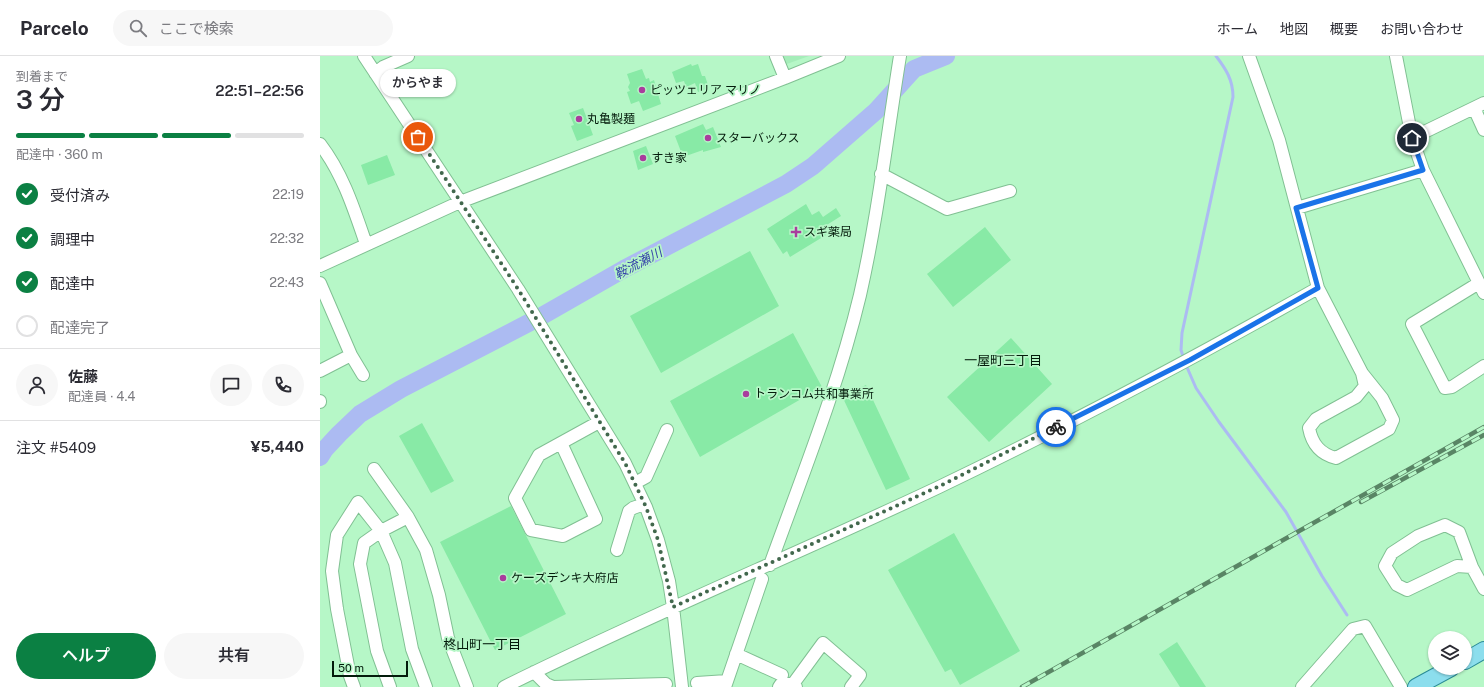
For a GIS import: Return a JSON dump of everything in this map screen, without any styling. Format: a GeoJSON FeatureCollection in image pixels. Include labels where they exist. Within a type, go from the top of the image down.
{"type":"FeatureCollection","features":[{"type":"Feature","properties":{"kind":"main road"},"geometry":{"type":"LineString","coordinates":[[1472,657],[1484,650]]}},
{"type":"Feature","properties":{"kind":"main road"},"geometry":{"type":"LineString","coordinates":[[1416,687],[1438,675]]}},
{"type":"Feature","properties":{"kind":"street"},"geometry":{"type":"LineString","coordinates":[[364,56],[518,289],[625,463],[644,504],[658,540],[673,607],[682,687]]}},
{"type":"Feature","properties":{"kind":"street"},"geometry":{"type":"LineString","coordinates":[[375,73],[383,67],[408,56]]}},
{"type":"Feature","properties":{"kind":"street"},"geometry":{"type":"LineString","coordinates":[[776,56],[785,78]]}},
{"type":"Feature","properties":{"kind":"street"},"geometry":{"type":"LineString","coordinates":[[320,266],[460,202],[839,56]]}},
{"type":"Feature","properties":{"kind":"street"},"geometry":{"type":"LineString","coordinates":[[770,565],[838,369],[859,296],[876,214],[900,56]]}},
{"type":"Feature","properties":{"kind":"street"},"geometry":{"type":"LineString","coordinates":[[1250,56],[1279,140],[1318,288],[1362,372],[1382,398],[1393,420],[1389,429],[1336,458],[1325,455],[1311,440],[1309,428],[1316,419],[1356,397],[1365,386],[1362,372]]}},
{"type":"Feature","properties":{"kind":"street"},"geometry":{"type":"LineString","coordinates":[[1396,56],[1412,138],[1423,170],[1482,288],[1412,324],[1446,388],[1452,387],[1484,366]]}},
{"type":"Feature","properties":{"kind":"street"},"geometry":{"type":"LineString","coordinates":[[1412,138],[1479,105],[1484,130]]}},
{"type":"Feature","properties":{"kind":"street"},"geometry":{"type":"LineString","coordinates":[[320,145],[338,171],[351,199],[366,244]]}},
{"type":"Feature","properties":{"kind":"street"},"geometry":{"type":"LineString","coordinates":[[1296,208],[1423,170]]}},
{"type":"Feature","properties":{"kind":"street"},"geometry":{"type":"LineString","coordinates":[[881,174],[947,209],[1010,191]]}},
{"type":"Feature","properties":{"kind":"street"},"geometry":{"type":"LineString","coordinates":[[320,282],[351,355],[363,375]]}},
{"type":"Feature","properties":{"kind":"street"},"geometry":{"type":"LineString","coordinates":[[504,687],[673,607],[770,565],[940,486],[1185,362],[1318,288]]}},
{"type":"Feature","properties":{"kind":"street"},"geometry":{"type":"LineString","coordinates":[[320,372],[351,355]]}},
{"type":"Feature","properties":{"kind":"street"},"geometry":{"type":"LineString","coordinates":[[561,443],[596,520],[563,536],[531,530],[515,498],[539,455],[599,422]]}},
{"type":"Feature","properties":{"kind":"street"},"geometry":{"type":"LineString","coordinates":[[635,484],[646,477],[667,430]]}},
{"type":"Feature","properties":{"kind":"street"},"geometry":{"type":"LineString","coordinates":[[374,468],[408,517],[426,550],[439,595],[448,638],[467,687]]}},
{"type":"Feature","properties":{"kind":"street"},"geometry":{"type":"LineString","coordinates":[[354,687],[350,676],[332,571],[337,535],[358,502],[381,531],[395,563],[412,650],[426,687]]}},
{"type":"Feature","properties":{"kind":"street"},"geometry":{"type":"LineString","coordinates":[[617,550],[629,511],[644,504]]}},
{"type":"Feature","properties":{"kind":"street"},"geometry":{"type":"LineString","coordinates":[[390,687],[377,651],[360,564],[364,543],[381,531],[408,517]]}},
{"type":"Feature","properties":{"kind":"street"},"geometry":{"type":"LineString","coordinates":[[1472,567],[1457,566],[1407,590],[1397,585],[1385,566],[1392,553],[1418,536],[1445,525],[1459,532],[1472,567],[1484,589]]}},
{"type":"Feature","properties":{"kind":"street"},"geometry":{"type":"LineString","coordinates":[[697,683],[726,684],[762,579]]}},
{"type":"Feature","properties":{"kind":"street"},"geometry":{"type":"LineString","coordinates":[[1302,687],[1353,629],[1365,626],[1402,687]]}},
{"type":"Feature","properties":{"kind":"street"},"geometry":{"type":"LineString","coordinates":[[736,654],[781,681],[781,684],[794,686],[823,642],[860,675],[851,687]]}},
{"type":"Feature","properties":{"kind":"street"},"geometry":{"type":"LineString","coordinates":[[534,672],[546,684],[553,687],[666,684]]}},
{"type":"Feature","properties":{"kind":"shaded area"},"geometry":{"type":"Polygon","coordinates":[[[780,56],[809,56],[784,65],[780,56]]]}},
{"type":"Feature","properties":{"kind":"building"},"geometry":{"type":"Polygon","coordinates":[[[691,64],[692,66],[698,64],[702,76],[705,76],[709,88],[698,92],[695,83],[686,87],[684,81],[676,83],[672,72],[691,64]]]}},
{"type":"Feature","properties":{"kind":"building","name":"ピッツェリア マリノ"},"geometry":{"type":"Polygon","coordinates":[[[642,69],[646,79],[649,78],[650,82],[654,80],[661,104],[643,111],[639,101],[631,104],[627,92],[630,91],[628,87],[630,83],[627,74],[642,69]]]}},
{"type":"Feature","properties":{"kind":"building","name":"丸亀製麺"},"geometry":{"type":"Polygon","coordinates":[[[583,108],[593,135],[577,141],[571,126],[574,125],[569,113],[583,108]]]}},
{"type":"Feature","properties":{"kind":"building"},"geometry":{"type":"Polygon","coordinates":[[[703,124],[706,130],[713,127],[721,147],[703,152],[703,150],[683,157],[675,136],[703,124]]]}},
{"type":"Feature","properties":{"kind":"building","name":"すき家"},"geometry":{"type":"Polygon","coordinates":[[[646,146],[653,164],[638,170],[633,151],[646,146]]]}},
{"type":"Feature","properties":{"kind":"building"},"geometry":{"type":"Polygon","coordinates":[[[387,155],[395,175],[368,185],[361,165],[387,155]]]}},
{"type":"Feature","properties":{"kind":"building","name":"スギ薬局"},"geometry":{"type":"Polygon","coordinates":[[[806,204],[812,215],[819,211],[823,217],[836,208],[841,216],[822,228],[826,235],[790,257],[787,251],[783,254],[767,229],[806,204]]]}},
{"type":"Feature","properties":{"kind":"building"},"geometry":{"type":"Polygon","coordinates":[[[985,227],[1011,260],[953,307],[927,274],[985,227]]]}},
{"type":"Feature","properties":{"kind":"building"},"geometry":{"type":"Polygon","coordinates":[[[750,251],[779,306],[661,373],[630,316],[750,251]]]}},
{"type":"Feature","properties":{"kind":"building","name":"トランコム共和事業所"},"geometry":{"type":"Polygon","coordinates":[[[793,333],[822,387],[700,457],[670,401],[793,333]]]}},
{"type":"Feature","properties":{"kind":"building"},"geometry":{"type":"Polygon","coordinates":[[[1011,338],[1052,384],[989,442],[947,397],[1011,338]]]}},
{"type":"Feature","properties":{"kind":"building"},"geometry":{"type":"Polygon","coordinates":[[[866,385],[910,479],[886,490],[842,396],[866,385]]]}},
{"type":"Feature","properties":{"kind":"building"},"geometry":{"type":"Polygon","coordinates":[[[422,423],[454,481],[431,493],[399,436],[422,423]]]}},
{"type":"Feature","properties":{"kind":"building","name":"ケーズデンキ大府店"},"geometry":{"type":"Polygon","coordinates":[[[511,506],[566,614],[495,650],[440,542],[511,506]]]}},
{"type":"Feature","properties":{"kind":"building"},"geometry":{"type":"Polygon","coordinates":[[[954,533],[1020,651],[960,685],[951,669],[945,672],[888,570],[954,533]]]}},
{"type":"Feature","properties":{"kind":"building"},"geometry":{"type":"Polygon","coordinates":[[[1177,642],[1206,687],[1180,687],[1159,654],[1177,642]]]}},
{"type":"Feature","properties":{"kind":"waterway","name":"鞍流瀬川"},"geometry":{"type":"LineString","coordinates":[[320,457],[325,449],[360,414],[401,389],[540,317],[624,269],[786,184],[813,166],[876,111],[914,69],[946,56]]}},
{"type":"Feature","properties":{"kind":"waterway"},"geometry":{"type":"LineString","coordinates":[[1184,359],[1181,350],[1182,333],[1233,97],[1232,85],[1228,75],[1216,56]]}},
{"type":"Feature","properties":{"kind":"waterway"},"geometry":{"type":"LineString","coordinates":[[1186,365],[1196,388],[1219,422],[1286,512],[1322,576],[1347,615]]}},
{"type":"Feature","properties":{"kind":"railway"},"geometry":{"type":"LineString","coordinates":[[1022,687],[1484,427]]}},
{"type":"Feature","properties":{"kind":"railway"},"geometry":{"type":"LineString","coordinates":[[1361,502],[1484,435]]}},
{"type":"Feature","properties":{"kind":"way so far"},"geometry":{"type":"LineString","coordinates":[[418,137],[548,336],[625,463],[646,507],[658,540],[669,581],[673,607],[770,565],[940,486],[1056,427]]}},
{"type":"Feature","properties":{"kind":"place","name":"ピッツェリア マリノ"},"geometry":{"type":"Point","coordinates":[642,90]}},
{"type":"Feature","properties":{"kind":"place","name":"丸亀製麺"},"geometry":{"type":"Point","coordinates":[579,119]}},
{"type":"Feature","properties":{"kind":"place","name":"からやま"},"geometry":{"type":"Point","coordinates":[418,137]}},
{"type":"Feature","properties":{"kind":"place","name":"スターバックス"},"geometry":{"type":"Point","coordinates":[708,138]}},
{"type":"Feature","properties":{"kind":"place","name":"すき家"},"geometry":{"type":"Point","coordinates":[643,158]}},
{"type":"Feature","properties":{"kind":"place","name":"スギ薬局"},"geometry":{"type":"Point","coordinates":[796,232]}},
{"type":"Feature","properties":{"kind":"place","name":"トランコム共和事業所"},"geometry":{"type":"Point","coordinates":[746,394]}},
{"type":"Feature","properties":{"kind":"place","name":"ケーズデンキ大府店"},"geometry":{"type":"Point","coordinates":[503,578]}},
{"type":"Feature","properties":{"kind":"district","name":"一屋町三丁目"},"geometry":{"type":"Point","coordinates":[1003,360]}},
{"type":"Feature","properties":{"kind":"district","name":"柊山町一丁目"},"geometry":{"type":"Point","coordinates":[482,644]}},
{"type":"Feature","properties":{"kind":"route"},"geometry":{"type":"LineString","coordinates":[[1056,427],[1190,360],[1318,288],[1296,208],[1423,170],[1412,138]]}}]}
